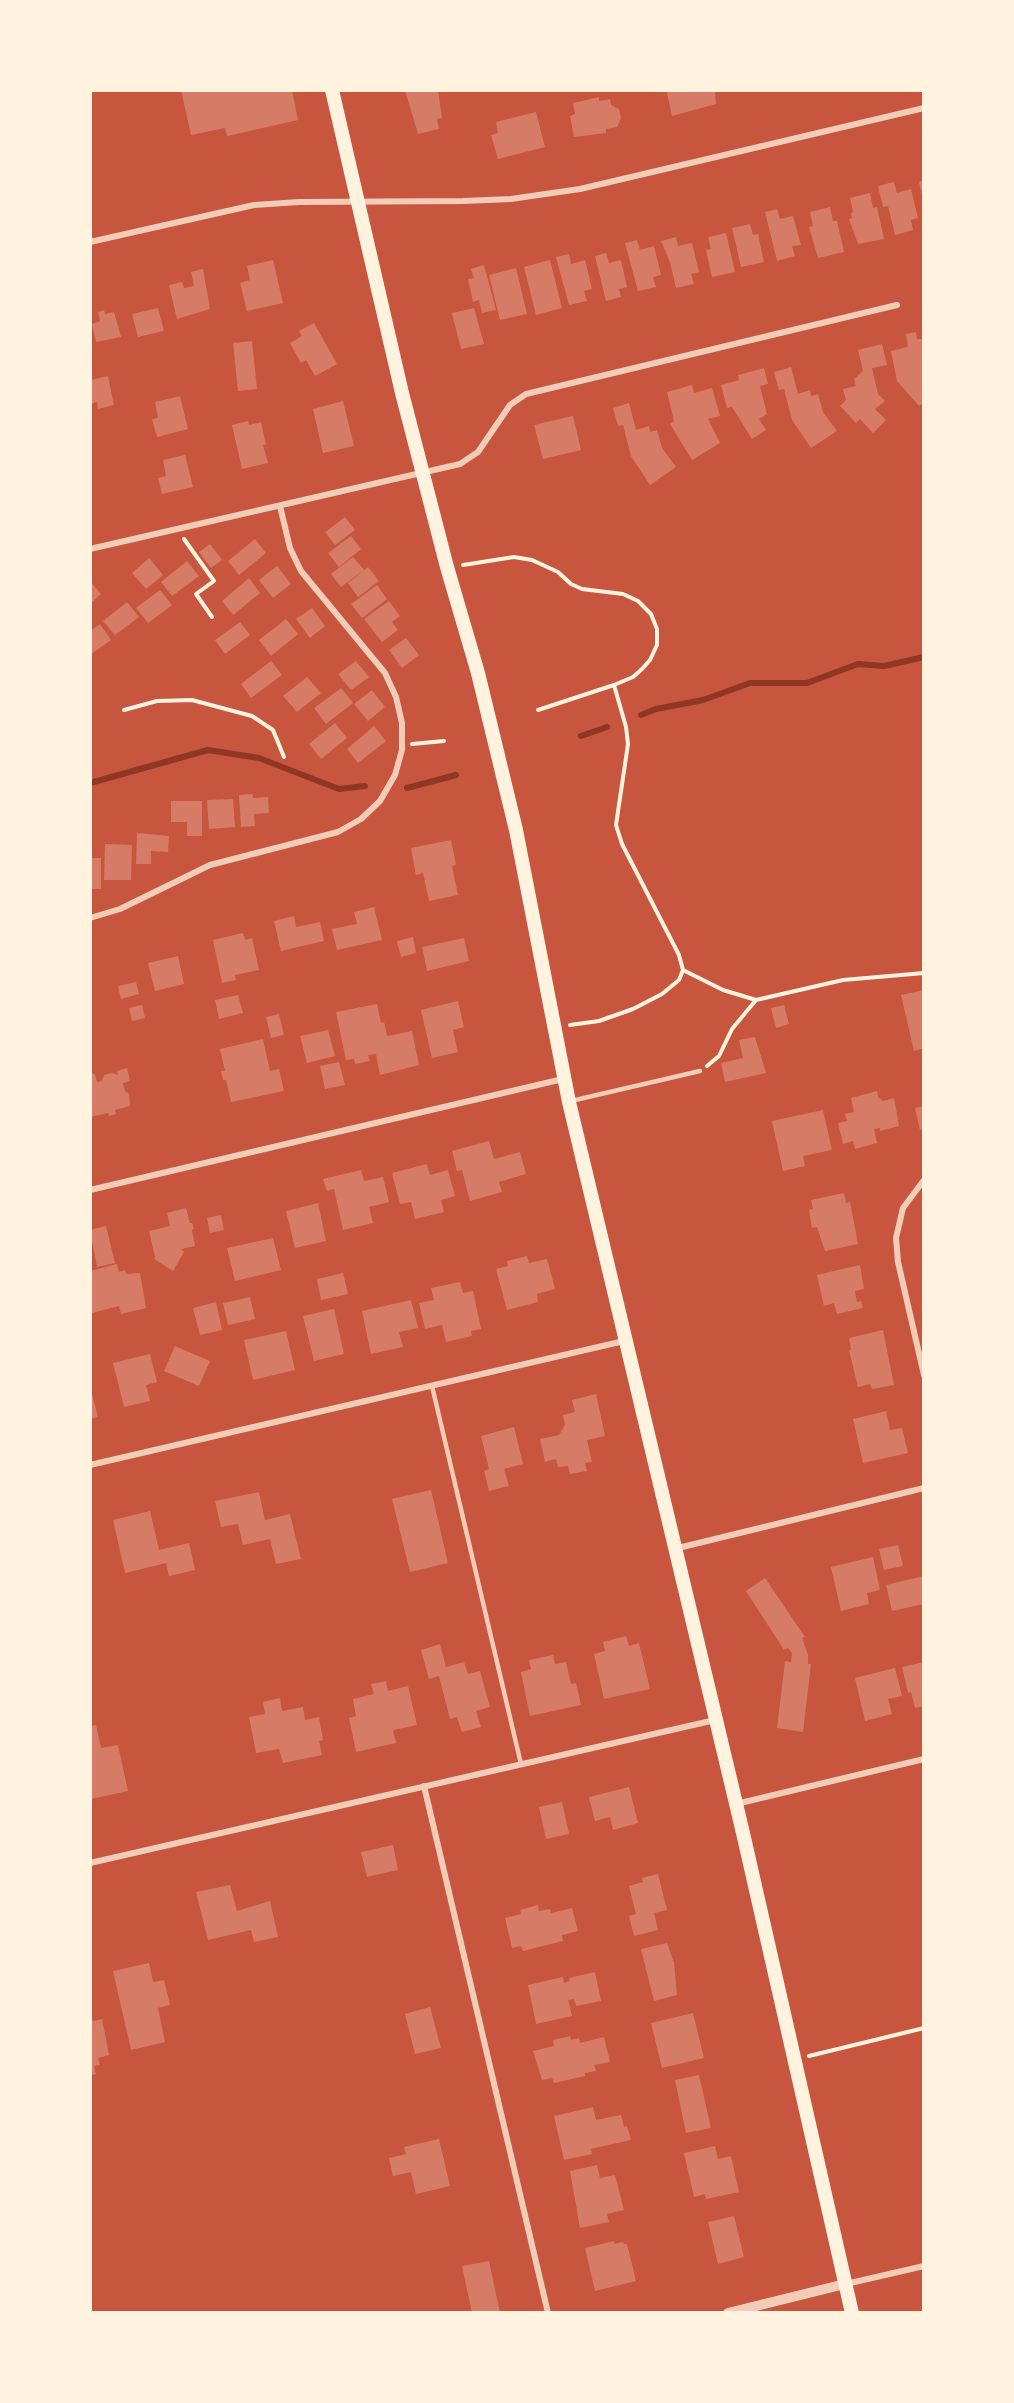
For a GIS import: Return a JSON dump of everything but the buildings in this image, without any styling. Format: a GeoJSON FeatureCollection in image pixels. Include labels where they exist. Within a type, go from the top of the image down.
{"type":"FeatureCollection","features":[{"type":"Feature","properties":{"kind":"main road"},"geometry":{"type":"LineString","coordinates":[[332,90],[402,393],[447,567],[478,673],[516,830],[569,1102],[624,1341],[736,1804],[852,2313]]}},
{"type":"Feature","properties":{"kind":"street"},"geometry":{"type":"LineString","coordinates":[[90,242],[254,205],[299,202],[511,199],[580,189],[924,108]]}},
{"type":"Feature","properties":{"kind":"street"},"geometry":{"type":"LineString","coordinates":[[90,549],[460,464],[478,452],[510,405],[526,394],[897,305]]}},
{"type":"Feature","properties":{"kind":"street"},"geometry":{"type":"LineString","coordinates":[[90,918],[120,909],[210,865],[338,832],[361,819],[380,801],[395,775],[402,743],[402,723],[396,697],[385,673],[301,571],[290,548],[280,506]]}},
{"type":"Feature","properties":{"kind":"street"},"geometry":{"type":"LineString","coordinates":[[90,1190],[564,1079]]}},
{"type":"Feature","properties":{"kind":"street"},"geometry":{"type":"LineString","coordinates":[[924,1180],[903,1208],[896,1238],[898,1262],[924,1375]]}},
{"type":"Feature","properties":{"kind":"street"},"geometry":{"type":"LineString","coordinates":[[90,1465],[624,1341]]}},
{"type":"Feature","properties":{"kind":"street"},"geometry":{"type":"LineString","coordinates":[[674,1549],[924,1488]]}},
{"type":"Feature","properties":{"kind":"street"},"geometry":{"type":"LineString","coordinates":[[90,1863],[716,1720]]}},
{"type":"Feature","properties":{"kind":"street"},"geometry":{"type":"LineString","coordinates":[[736,1804],[924,1759]]}},
{"type":"Feature","properties":{"kind":"street"},"geometry":{"type":"LineString","coordinates":[[424,1786],[548,2313]]}},
{"type":"Feature","properties":{"kind":"street"},"geometry":{"type":"LineString","coordinates":[[728,2313],[924,2266]]}},
{"type":"Feature","properties":{"kind":"lane"},"geometry":{"type":"LineString","coordinates":[[569,1102],[700,1071]]}},
{"type":"Feature","properties":{"kind":"lane"},"geometry":{"type":"LineString","coordinates":[[432,1386],[521,1764]]}},
{"type":"Feature","properties":{"kind":"path"},"geometry":{"type":"LineString","coordinates":[[176,529],[214,581],[196,594],[212,616]]}},
{"type":"Feature","properties":{"kind":"path"},"geometry":{"type":"LineString","coordinates":[[447,567],[514,557],[532,560],[558,572],[571,584],[582,589],[623,594],[638,601],[651,614],[657,629],[657,645],[650,660],[642,669],[614,685],[538,710]]}},
{"type":"Feature","properties":{"kind":"path"},"geometry":{"type":"LineString","coordinates":[[553,1028],[599,1021],[633,1009],[662,994],[679,980],[683,970],[679,955],[622,844],[616,825],[628,744],[626,726],[614,685]]}},
{"type":"Feature","properties":{"kind":"path"},"geometry":{"type":"LineString","coordinates":[[123,710],[157,701],[192,700],[252,716],[273,730],[284,757]]}},
{"type":"Feature","properties":{"kind":"path"},"geometry":{"type":"LineString","coordinates":[[402,743],[444,741]]}},
{"type":"Feature","properties":{"kind":"path"},"geometry":{"type":"LineString","coordinates":[[683,970],[723,990],[756,1000],[843,980],[924,974]]}},
{"type":"Feature","properties":{"kind":"path"},"geometry":{"type":"LineString","coordinates":[[700,1071],[719,1056],[732,1029],[756,1000]]}},
{"type":"Feature","properties":{"kind":"path"},"geometry":{"type":"LineString","coordinates":[[793,2060],[924,2028]]}},
{"type":"Feature","properties":{"kind":"waterway"},"geometry":{"type":"LineString","coordinates":[[641,715],[656,709],[703,700],[750,683],[807,683],[858,664],[884,666],[924,657]]}},
{"type":"Feature","properties":{"kind":"waterway"},"geometry":{"type":"LineString","coordinates":[[581,736],[607,727]]}},
{"type":"Feature","properties":{"kind":"waterway"},"geometry":{"type":"LineString","coordinates":[[90,783],[208,750],[259,758],[339,789],[365,786]]}},
{"type":"Feature","properties":{"kind":"waterway"},"geometry":{"type":"LineString","coordinates":[[407,788],[456,775]]}}]}
